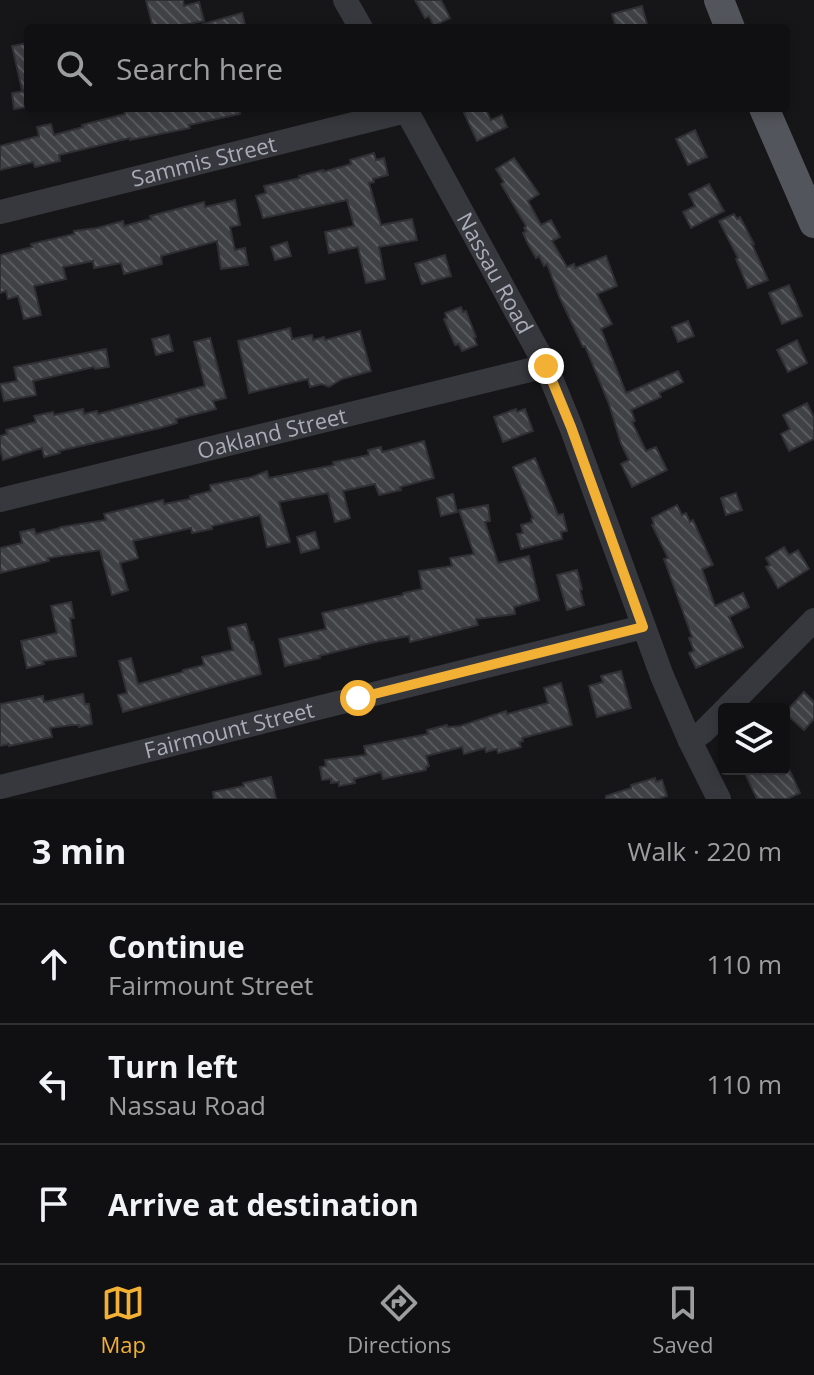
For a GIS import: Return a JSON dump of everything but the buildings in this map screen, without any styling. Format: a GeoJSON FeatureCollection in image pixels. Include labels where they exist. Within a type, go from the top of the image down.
{"type":"FeatureCollection","features":[{"type":"Feature","properties":{"kind":"main road"},"geometry":{"type":"LineString","coordinates":[[719,0],[728,24]]}},
{"type":"Feature","properties":{"kind":"main road"},"geometry":{"type":"LineString","coordinates":[[766,112],[814,223]]}},
{"type":"Feature","properties":{"kind":"street"},"geometry":{"type":"LineString","coordinates":[[345,0],[359,24]]}},
{"type":"Feature","properties":{"kind":"street","name":"Sammis Street"},"geometry":{"type":"LineString","coordinates":[[0,212],[393,112]]}},
{"type":"Feature","properties":{"kind":"street","name":"Nassau Road"},"geometry":{"type":"LineString","coordinates":[[407,112],[546,366],[662,676],[719,799]]}},
{"type":"Feature","properties":{"kind":"street","name":"Oakland Street"},"geometry":{"type":"LineString","coordinates":[[0,500],[546,366]]}},
{"type":"Feature","properties":{"kind":"street"},"geometry":{"type":"LineString","coordinates":[[732,703],[814,620]]}},
{"type":"Feature","properties":{"kind":"street","name":"Fairmount Street"},"geometry":{"type":"LineString","coordinates":[[0,787],[643,627]]}},
{"type":"Feature","properties":{"kind":"street"},"geometry":{"type":"LineString","coordinates":[[690,741],[718,717]]}},
{"type":"Feature","properties":{"kind":"route"},"geometry":{"type":"LineString","coordinates":[[358,698],[643,627],[546,366]]}}]}
